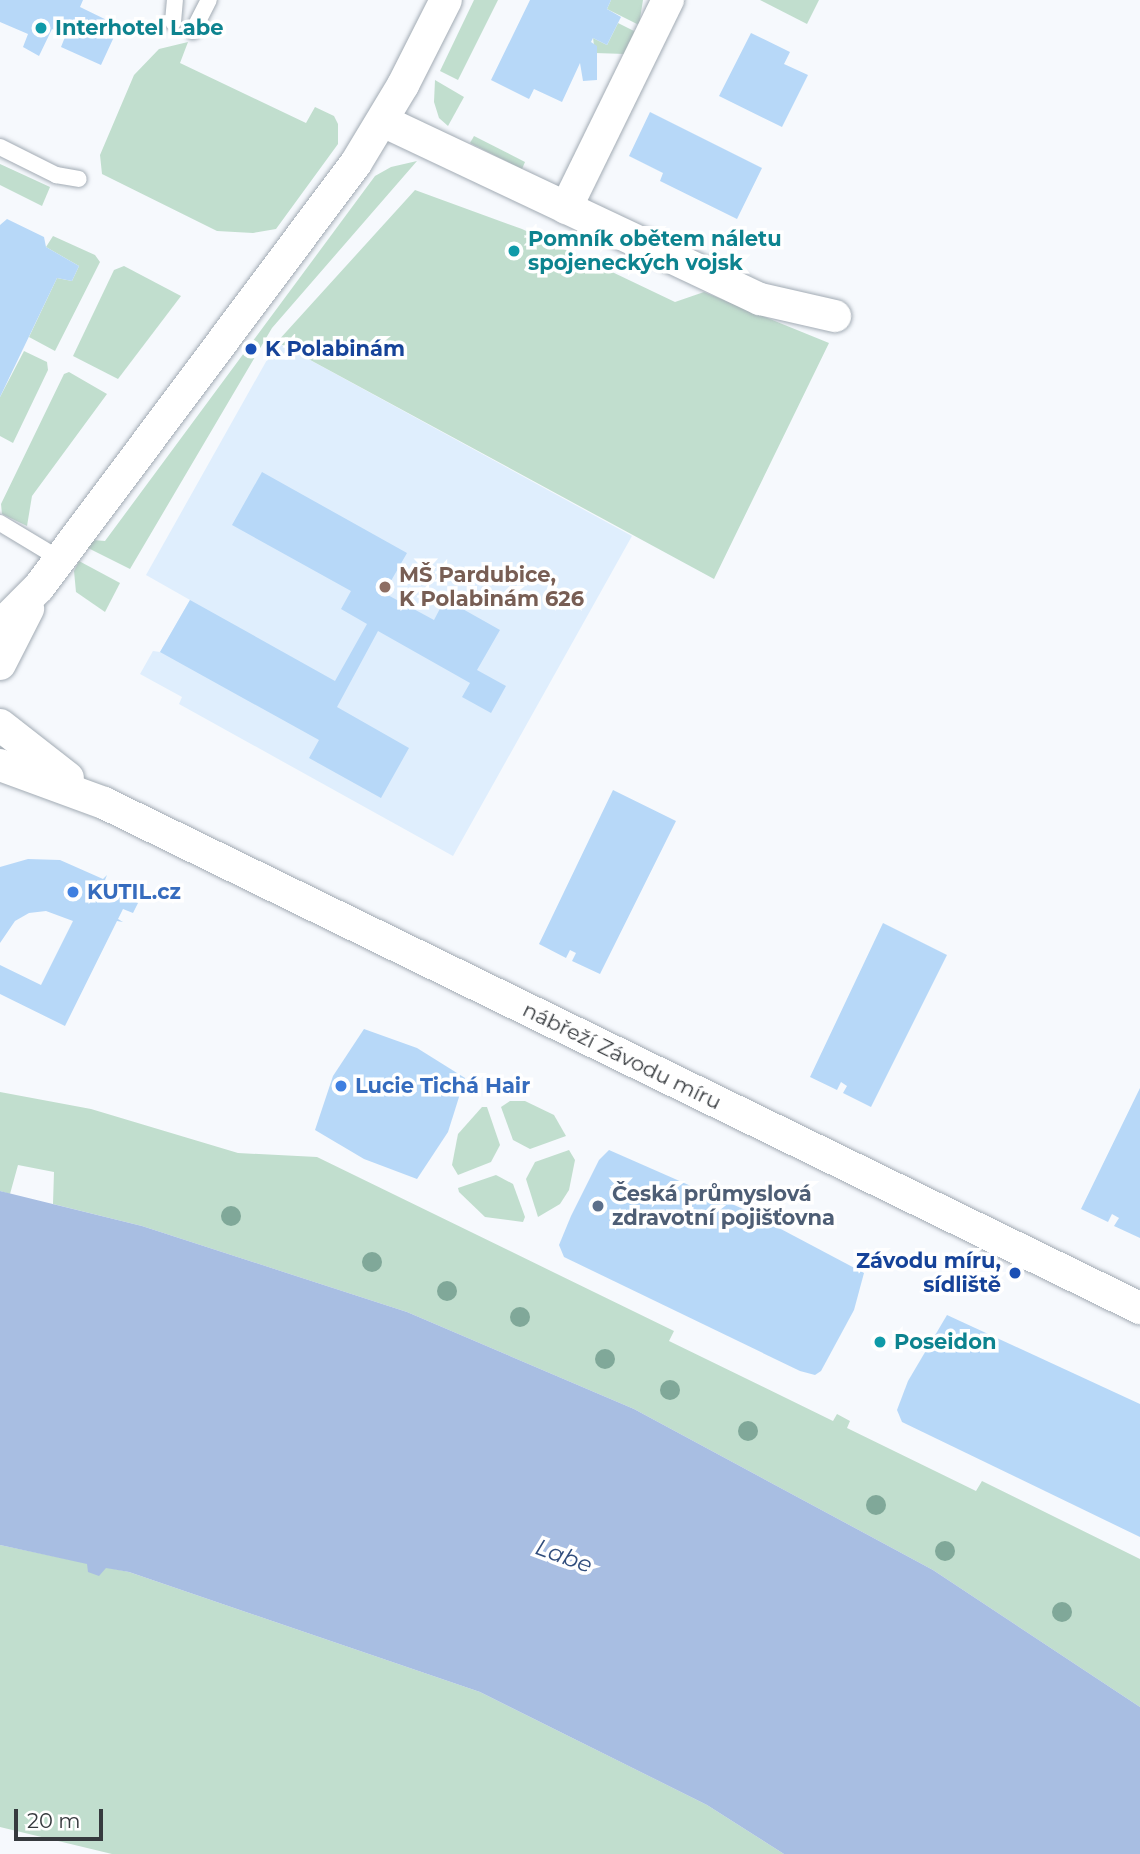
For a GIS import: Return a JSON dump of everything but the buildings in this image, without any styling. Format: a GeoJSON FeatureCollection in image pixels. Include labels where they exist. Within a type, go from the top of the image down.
{"type":"FeatureCollection","features":[{"type":"Feature","properties":{"kind":"street"},"geometry":{"type":"LineString","coordinates":[[0,626],[39,587],[383,121],[446,0]]}},
{"type":"Feature","properties":{"kind":"street"},"geometry":{"type":"LineString","coordinates":[[566,208],[668,0]]}},
{"type":"Feature","properties":{"kind":"street"},"geometry":{"type":"LineString","coordinates":[[383,121],[760,299],[835,316]]}},
{"type":"Feature","properties":{"kind":"street"},"geometry":{"type":"LineString","coordinates":[[0,664],[39,587]]}},
{"type":"Feature","properties":{"kind":"street","name":"nábřeží Závodu míru"},"geometry":{"type":"LineString","coordinates":[[0,724],[32,753],[104,803]]}},
{"type":"Feature","properties":{"kind":"street","name":"nábřeží Závodu míru"},"geometry":{"type":"LineString","coordinates":[[0,765],[104,803],[1140,1308]]}},
{"type":"Feature","properties":{"kind":"lane"},"geometry":{"type":"LineString","coordinates":[[173,22],[175,0]]}},
{"type":"Feature","properties":{"kind":"lane"},"geometry":{"type":"LineString","coordinates":[[193,31],[209,0]]}},
{"type":"Feature","properties":{"kind":"lane"},"geometry":{"type":"LineString","coordinates":[[0,147],[56,174],[79,179]]}},
{"type":"Feature","properties":{"kind":"lane"},"geometry":{"type":"LineString","coordinates":[[0,523],[60,559]]}},
{"type":"Feature","properties":{"kind":"shaded area","name":"MŠ Pardubice, K Polabinám 626"},"geometry":{"type":"Polygon","coordinates":[[[277,342],[632,536],[453,856],[179,704],[182,697],[140,674],[153,651],[160,652],[190,600],[146,575],[277,342]]]}},
{"type":"Feature","properties":{"kind":"green space"},"geometry":{"type":"Polygon","coordinates":[[[474,0],[498,0],[458,80],[440,71],[474,0]]]}},
{"type":"Feature","properties":{"kind":"green space"},"geometry":{"type":"Polygon","coordinates":[[[611,0],[643,0],[639,25],[607,9],[611,0]]]}},
{"type":"Feature","properties":{"kind":"green space"},"geometry":{"type":"Polygon","coordinates":[[[760,0],[819,0],[807,24],[760,0]]]}},
{"type":"Feature","properties":{"kind":"green space"},"geometry":{"type":"Polygon","coordinates":[[[618,23],[636,32],[625,54],[595,53],[593,38],[607,45],[618,23]]]}},
{"type":"Feature","properties":{"kind":"green space"},"geometry":{"type":"Polygon","coordinates":[[[188,42],[180,63],[306,123],[315,107],[334,116],[338,124],[338,144],[276,229],[253,233],[217,231],[102,174],[100,155],[134,75],[159,49],[188,42]]]}},
{"type":"Feature","properties":{"kind":"green space"},"geometry":{"type":"Polygon","coordinates":[[[435,80],[464,97],[448,126],[439,118],[434,102],[435,80]]]}},
{"type":"Feature","properties":{"kind":"green space"},"geometry":{"type":"Polygon","coordinates":[[[474,136],[525,162],[522,169],[470,143],[474,136]]]}},
{"type":"Feature","properties":{"kind":"green space"},"geometry":{"type":"Polygon","coordinates":[[[417,161],[272,328],[130,569],[88,548],[93,540],[105,541],[375,176],[391,167],[417,161]]]}},
{"type":"Feature","properties":{"kind":"green space"},"geometry":{"type":"Polygon","coordinates":[[[0,164],[50,187],[42,206],[0,185],[0,164]]]}},
{"type":"Feature","properties":{"kind":"green space"},"geometry":{"type":"Polygon","coordinates":[[[415,190],[522,229],[675,302],[704,292],[829,343],[714,579],[277,342],[415,190]]]}},
{"type":"Feature","properties":{"kind":"green space"},"geometry":{"type":"Polygon","coordinates":[[[53,236],[95,255],[100,262],[55,351],[29,337],[57,278],[72,281],[79,266],[46,247],[53,236]]]}},
{"type":"Feature","properties":{"kind":"green space"},"geometry":{"type":"Polygon","coordinates":[[[124,266],[181,296],[118,379],[73,356],[114,270],[124,266]]]}},
{"type":"Feature","properties":{"kind":"green space"},"geometry":{"type":"Polygon","coordinates":[[[24,351],[47,362],[48,370],[13,443],[0,436],[0,397],[24,351]]]}},
{"type":"Feature","properties":{"kind":"green space"},"geometry":{"type":"Polygon","coordinates":[[[69,372],[107,394],[32,496],[27,526],[2,514],[1,504],[64,374],[69,372]]]}},
{"type":"Feature","properties":{"kind":"green space"},"geometry":{"type":"Polygon","coordinates":[[[79,561],[120,583],[105,612],[76,592],[74,571],[79,561]]]}},
{"type":"Feature","properties":{"kind":"green space"},"geometry":{"type":"Polygon","coordinates":[[[0,1092],[91,1109],[238,1153],[317,1157],[674,1331],[669,1341],[833,1421],[837,1414],[850,1421],[847,1428],[976,1491],[982,1481],[1140,1559],[1140,1707],[933,1570],[634,1409],[407,1312],[142,1226],[53,1204],[54,1172],[18,1165],[10,1194],[0,1191],[0,1092]]]}},
{"type":"Feature","properties":{"kind":"green space"},"geometry":{"type":"Polygon","coordinates":[[[510,1101],[525,1101],[554,1115],[566,1136],[530,1149],[513,1140],[501,1107],[510,1101]]]}},
{"type":"Feature","properties":{"kind":"green space"},"geometry":{"type":"Polygon","coordinates":[[[482,1107],[487,1107],[500,1145],[491,1162],[458,1175],[452,1165],[458,1134],[482,1107]]]}},
{"type":"Feature","properties":{"kind":"green space"},"geometry":{"type":"Polygon","coordinates":[[[569,1150],[575,1160],[569,1190],[560,1204],[538,1217],[526,1179],[535,1162],[569,1150]]]}},
{"type":"Feature","properties":{"kind":"green space"},"geometry":{"type":"Polygon","coordinates":[[[496,1175],[513,1184],[525,1217],[523,1222],[485,1217],[459,1192],[458,1188],[496,1175]]]}},
{"type":"Feature","properties":{"kind":"green space"},"geometry":{"type":"Polygon","coordinates":[[[0,1545],[129,1572],[480,1692],[707,1805],[784,1854],[112,1854],[0,1827],[0,1545]]]}},
{"type":"Feature","properties":{"kind":"water","name":"Labe"},"geometry":{"type":"Polygon","coordinates":[[[0,1191],[142,1226],[407,1312],[634,1409],[933,1570],[1140,1707],[1140,1854],[784,1854],[707,1805],[480,1692],[129,1572],[106,1568],[99,1576],[88,1572],[87,1564],[0,1545],[0,1191]]]}},
{"type":"Feature","properties":{"kind":"place","name":"Interhotel Labe"},"geometry":{"type":"Point","coordinates":[41,28]}},
{"type":"Feature","properties":{"kind":"place","name":"Pomník obětem náletu spojeneckých vojsk"},"geometry":{"type":"Point","coordinates":[514,251]}},
{"type":"Feature","properties":{"kind":"place","name":"K Polabinám"},"geometry":{"type":"Point","coordinates":[251,349]}},
{"type":"Feature","properties":{"kind":"place","name":"MŠ Pardubice, K Polabinám 626"},"geometry":{"type":"Point","coordinates":[385,587]}},
{"type":"Feature","properties":{"kind":"place","name":"KUTIL.cz"},"geometry":{"type":"Point","coordinates":[73,892]}},
{"type":"Feature","properties":{"kind":"place","name":"Lucie Tichá Hair"},"geometry":{"type":"Point","coordinates":[341,1086]}},
{"type":"Feature","properties":{"kind":"place","name":"Česká průmyslová zdravotní pojišťovna"},"geometry":{"type":"Point","coordinates":[598,1206]}},
{"type":"Feature","properties":{"kind":"place","name":"Závodu míru, sídliště"},"geometry":{"type":"Point","coordinates":[1015,1273]}},
{"type":"Feature","properties":{"kind":"place","name":"Poseidon"},"geometry":{"type":"Point","coordinates":[880,1342]}}]}
